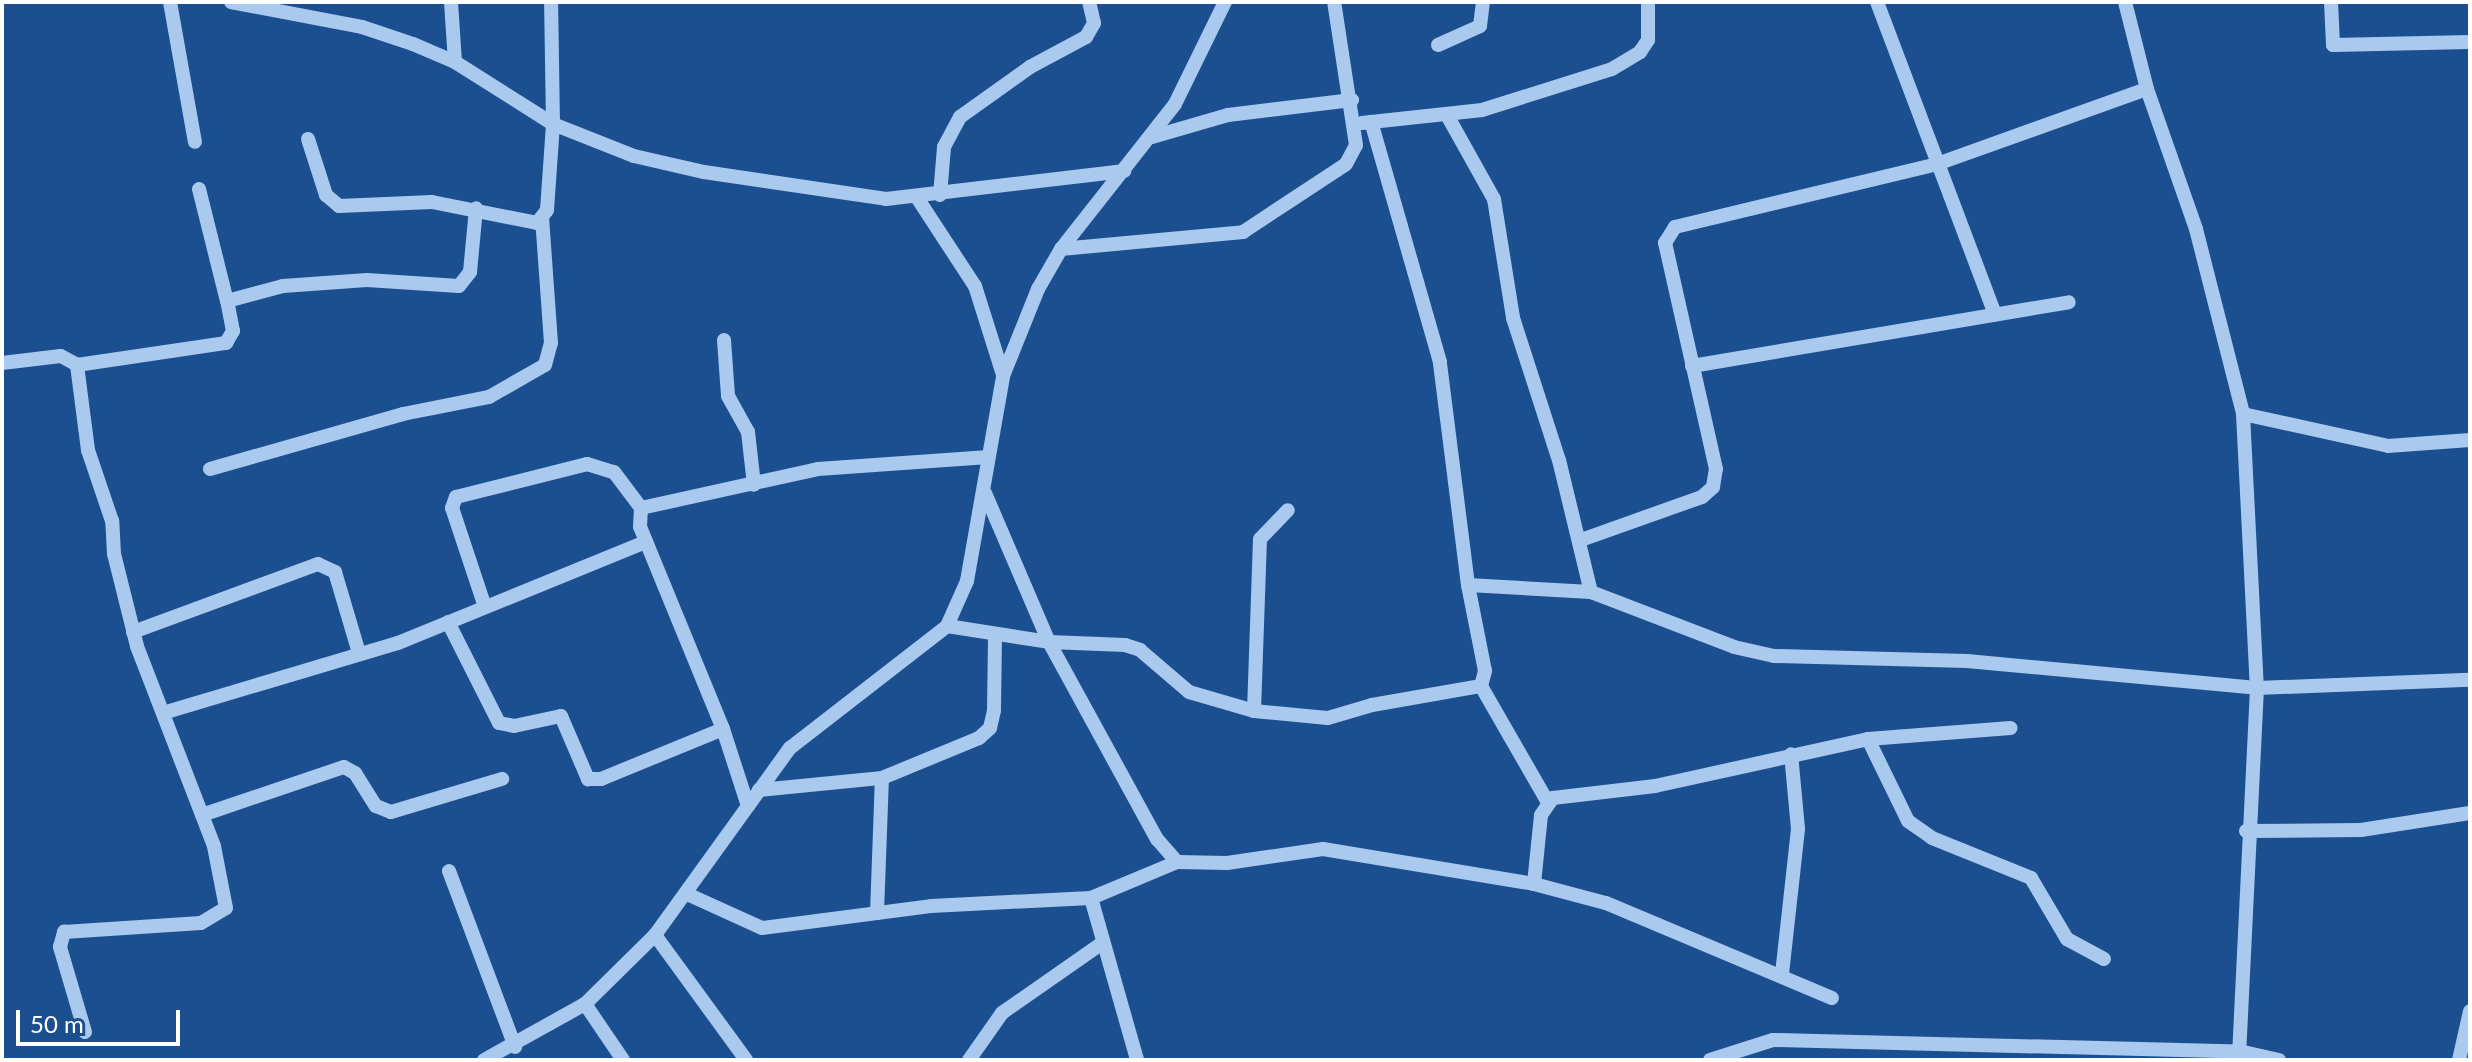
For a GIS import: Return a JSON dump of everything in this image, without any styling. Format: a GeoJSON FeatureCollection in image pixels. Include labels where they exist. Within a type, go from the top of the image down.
{"type":"FeatureCollection","features":[{"type":"Feature","properties":{"kind":"street"},"geometry":{"type":"LineString","coordinates":[[170,2],[195,142]]}},
{"type":"Feature","properties":{"kind":"street"},"geometry":{"type":"LineString","coordinates":[[231,2],[276,6],[362,27],[455,62],[553,124],[634,156],[704,172],[886,199],[1124,171]]}},
{"type":"Feature","properties":{"kind":"street"},"geometry":{"type":"LineString","coordinates":[[451,2],[455,62]]}},
{"type":"Feature","properties":{"kind":"street"},"geometry":{"type":"LineString","coordinates":[[210,469],[403,414],[489,397],[545,365],[551,343],[542,218],[553,124],[551,2]]}},
{"type":"Feature","properties":{"kind":"street"},"geometry":{"type":"LineString","coordinates":[[940,195],[944,147],[960,117],[1030,67],[1086,37],[1094,23],[1089,2]]}},
{"type":"Feature","properties":{"kind":"street"},"geometry":{"type":"LineString","coordinates":[[485,1060],[515,1047],[585,1004],[655,935],[759,790],[813,725],[947,626],[967,581],[985,493],[1003,376],[1038,289],[1061,249],[1152,137],[1192,72],[1225,2]]}},
{"type":"Feature","properties":{"kind":"street"},"geometry":{"type":"LineString","coordinates":[[1061,249],[1243,232],[1346,164],[1356,145],[1352,100],[1334,2]]}},
{"type":"Feature","properties":{"kind":"street"},"geometry":{"type":"LineString","coordinates":[[1438,45],[1480,26],[1483,2]]}},
{"type":"Feature","properties":{"kind":"street"},"geometry":{"type":"LineString","coordinates":[[1354,124],[1447,115],[1545,91],[1629,60],[1648,40],[1648,2]]}},
{"type":"Feature","properties":{"kind":"street"},"geometry":{"type":"LineString","coordinates":[[1877,2],[1995,314]]}},
{"type":"Feature","properties":{"kind":"street"},"geometry":{"type":"LineString","coordinates":[[2125,2],[2147,89],[2196,229],[2243,414],[2257,688],[2246,831],[2236,1055]]}},
{"type":"Feature","properties":{"kind":"street"},"geometry":{"type":"LineString","coordinates":[[2331,2],[2333,45],[2470,42]]}},
{"type":"Feature","properties":{"kind":"street"},"geometry":{"type":"LineString","coordinates":[[1581,540],[1702,497],[1713,487],[1716,469],[1665,243],[1675,227],[1937,164],[2147,89]]}},
{"type":"Feature","properties":{"kind":"street"},"geometry":{"type":"LineString","coordinates":[[1152,137],[1228,115],[1352,100]]}},
{"type":"Feature","properties":{"kind":"street"},"geometry":{"type":"LineString","coordinates":[[1447,115],[1494,199],[1513,318],[1581,540],[1591,592]]}},
{"type":"Feature","properties":{"kind":"street"},"geometry":{"type":"LineString","coordinates":[[1371,122],[1440,362],[1468,585],[1485,671],[1481,686],[1547,801]]}},
{"type":"Feature","properties":{"kind":"street"},"geometry":{"type":"LineString","coordinates":[[308,139],[326,195],[339,206],[432,202],[476,208],[531,224],[542,218]]}},
{"type":"Feature","properties":{"kind":"street"},"geometry":{"type":"LineString","coordinates":[[2,363],[61,356],[77,365],[226,343],[233,331],[199,189]]}},
{"type":"Feature","properties":{"kind":"street"},"geometry":{"type":"LineString","coordinates":[[916,196],[975,286],[1003,376]]}},
{"type":"Feature","properties":{"kind":"street"},"geometry":{"type":"LineString","coordinates":[[227,301],[305,282],[459,286],[470,272],[476,208]]}},
{"type":"Feature","properties":{"kind":"street"},"geometry":{"type":"LineString","coordinates":[[1692,366],[2069,302]]}},
{"type":"Feature","properties":{"kind":"street"},"geometry":{"type":"LineString","coordinates":[[724,340],[728,396],[748,432],[754,485]]}},
{"type":"Feature","properties":{"kind":"street"},"geometry":{"type":"LineString","coordinates":[[77,365],[88,450],[112,521],[133,632],[221,871],[226,908],[222,914],[201,923],[150,930],[73,928],[60,937],[85,1032]]}},
{"type":"Feature","properties":{"kind":"street"},"geometry":{"type":"LineString","coordinates":[[2243,414],[2388,446],[2470,440]]}},
{"type":"Feature","properties":{"kind":"street"},"geometry":{"type":"LineString","coordinates":[[641,508],[818,469],[989,457]]}},
{"type":"Feature","properties":{"kind":"street"},"geometry":{"type":"LineString","coordinates":[[485,607],[452,508],[456,497],[587,464],[614,472],[641,508],[646,542],[723,729],[748,806]]}},
{"type":"Feature","properties":{"kind":"street"},"geometry":{"type":"LineString","coordinates":[[985,493],[1049,642],[1157,839],[1177,862]]}},
{"type":"Feature","properties":{"kind":"street"},"geometry":{"type":"LineString","coordinates":[[1254,711],[1260,539],[1288,510]]}},
{"type":"Feature","properties":{"kind":"street"},"geometry":{"type":"LineString","coordinates":[[163,713],[359,653],[448,622],[646,542]]}},
{"type":"Feature","properties":{"kind":"street"},"geometry":{"type":"LineString","coordinates":[[133,632],[318,564],[335,572],[359,653]]}},
{"type":"Feature","properties":{"kind":"street"},"geometry":{"type":"LineString","coordinates":[[1468,585],[1591,592],[1753,653],[1967,661],[2257,688],[2470,680]]}},
{"type":"Feature","properties":{"kind":"street"},"geometry":{"type":"LineString","coordinates":[[448,622],[499,723],[514,726],[561,716],[588,779],[601,779],[723,729]]}},
{"type":"Feature","properties":{"kind":"street"},"geometry":{"type":"LineString","coordinates":[[947,626],[995,636],[1049,642],[1125,645],[1140,650],[1189,692],[1254,711],[1328,718],[1372,705],[1481,686]]}},
{"type":"Feature","properties":{"kind":"street"},"geometry":{"type":"LineString","coordinates":[[759,790],[882,778],[929,763],[990,728],[995,636]]}},
{"type":"Feature","properties":{"kind":"street"},"geometry":{"type":"LineString","coordinates":[[1547,801],[1655,786],[1868,739],[2011,728]]}},
{"type":"Feature","properties":{"kind":"street"},"geometry":{"type":"LineString","coordinates":[[1868,739],[1908,821],[1932,838],[2031,878],[2067,939],[2104,959]]}},
{"type":"Feature","properties":{"kind":"street"},"geometry":{"type":"LineString","coordinates":[[1782,974],[1798,829],[1791,754]]}},
{"type":"Feature","properties":{"kind":"street"},"geometry":{"type":"LineString","coordinates":[[202,815],[344,767],[355,773],[376,806],[391,812],[502,779]]}},
{"type":"Feature","properties":{"kind":"street"},"geometry":{"type":"LineString","coordinates":[[877,913],[882,778]]}},
{"type":"Feature","properties":{"kind":"street"},"geometry":{"type":"LineString","coordinates":[[1534,884],[1541,815],[1547,801]]}},
{"type":"Feature","properties":{"kind":"street"},"geometry":{"type":"LineString","coordinates":[[2246,831],[2361,830],[2470,813]]}},
{"type":"Feature","properties":{"kind":"street"},"geometry":{"type":"LineString","coordinates":[[687,894],[762,928],[877,913],[1091,898],[1177,862],[1227,863],[1323,849],[1534,884],[1606,903],[1782,974],[1832,998]]}},
{"type":"Feature","properties":{"kind":"street"},"geometry":{"type":"LineString","coordinates":[[449,871],[515,1047]]}},
{"type":"Feature","properties":{"kind":"street"},"geometry":{"type":"LineString","coordinates":[[1091,898],[1101,944],[1137,1060]]}},
{"type":"Feature","properties":{"kind":"street"},"geometry":{"type":"LineString","coordinates":[[655,935],[746,1060]]}},
{"type":"Feature","properties":{"kind":"street"},"geometry":{"type":"LineString","coordinates":[[969,1060],[1002,1013],[1101,944]]}},
{"type":"Feature","properties":{"kind":"street"},"geometry":{"type":"LineString","coordinates":[[585,1004],[623,1060]]}},
{"type":"Feature","properties":{"kind":"street"},"geometry":{"type":"LineString","coordinates":[[2459,1060],[2470,1011]]}},
{"type":"Feature","properties":{"kind":"street"},"geometry":{"type":"LineString","coordinates":[[1710,1060],[1773,1040],[2068,1053],[2236,1055],[2279,1060]]}}]}
